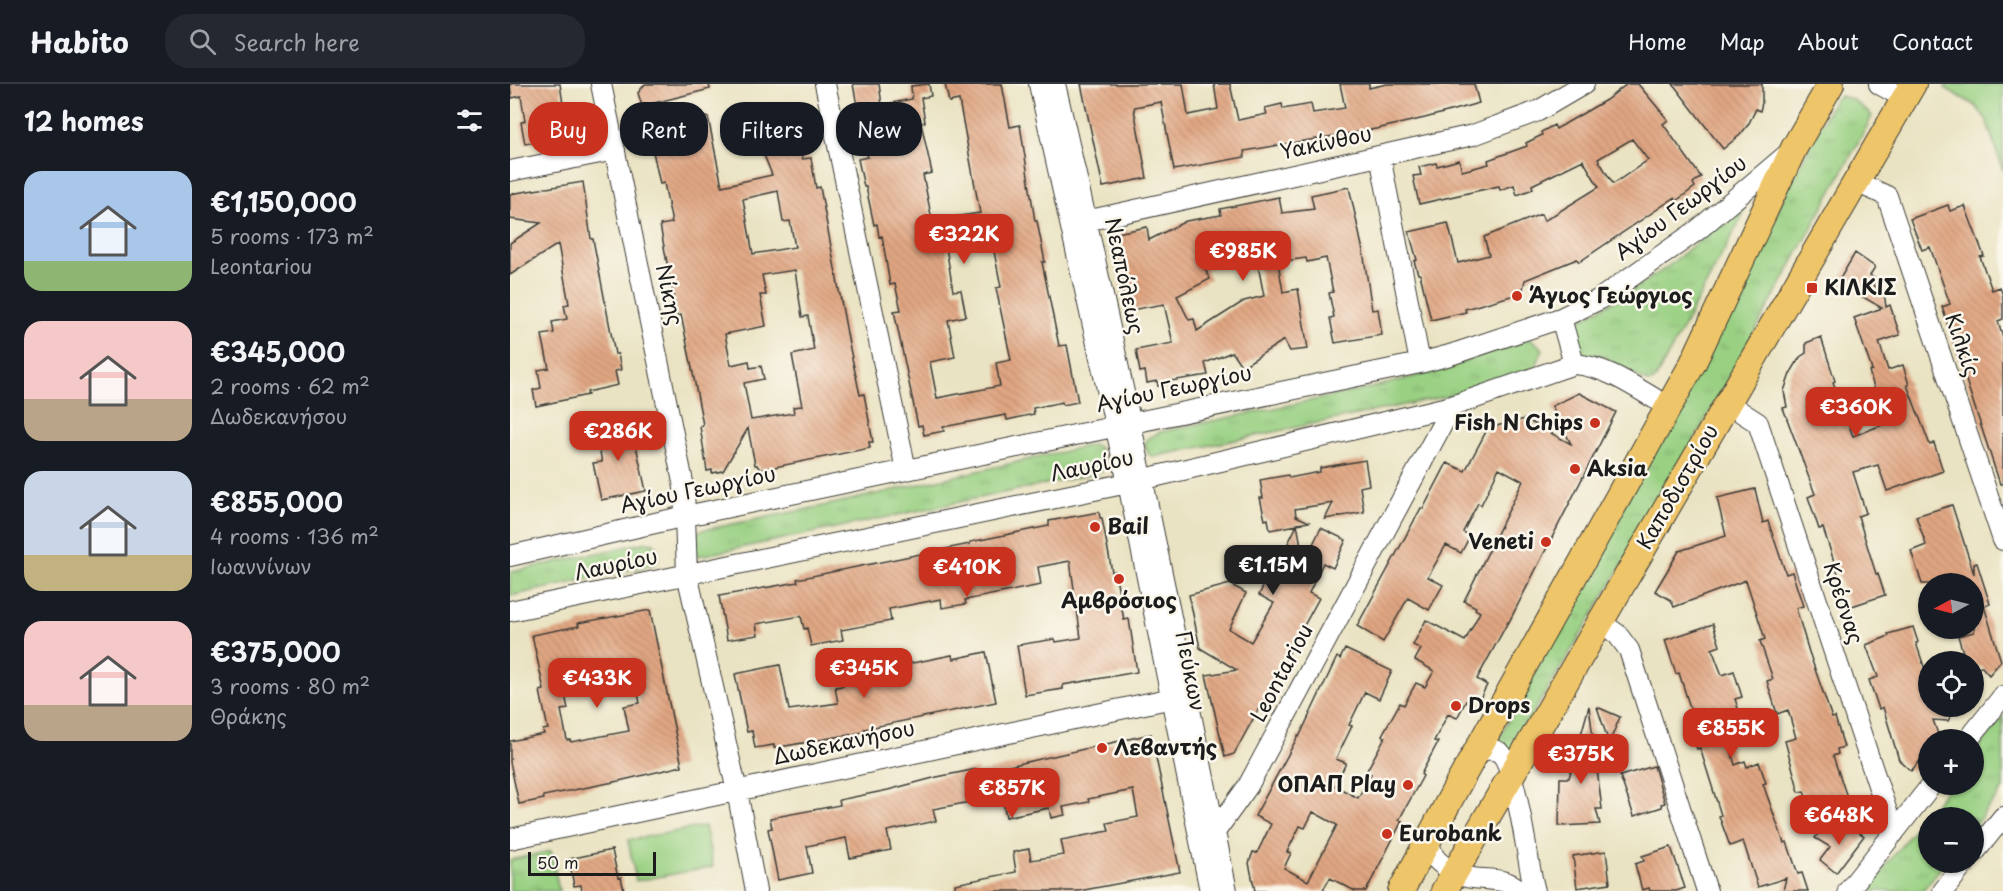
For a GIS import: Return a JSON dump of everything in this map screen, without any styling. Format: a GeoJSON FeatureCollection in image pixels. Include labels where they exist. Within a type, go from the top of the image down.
{"type":"FeatureCollection","features":[{"type":"Feature","properties":{"kind":"main road"},"geometry":{"type":"LineString","coordinates":[[1401,891],[1694,363],[1794,148],[1831,84]]}},
{"type":"Feature","properties":{"kind":"main road","name":"Καποδιστρίου"},"geometry":{"type":"LineString","coordinates":[[1449,882],[1909,91]]}},
{"type":"Feature","properties":{"kind":"street","name":"Νίκης"},"geometry":{"type":"LineString","coordinates":[[601,84],[684,487],[687,574],[737,791],[756,891]]}},
{"type":"Feature","properties":{"kind":"street"},"geometry":{"type":"LineString","coordinates":[[825,84],[906,470]]}},
{"type":"Feature","properties":{"kind":"street","name":"Νεαπόλεως"},"geometry":{"type":"LineString","coordinates":[[1039,84],[1079,222]]}},
{"type":"Feature","properties":{"kind":"street","name":"Νεαπόλεως"},"geometry":{"type":"LineString","coordinates":[[1055,84],[1079,222],[1123,424]]}},
{"type":"Feature","properties":{"kind":"street","name":"Υακίνθου"},"geometry":{"type":"LineString","coordinates":[[1079,222],[1473,135],[1538,111],[1584,84]]}},
{"type":"Feature","properties":{"kind":"street"},"geometry":{"type":"LineString","coordinates":[[1879,84],[1909,91]]}},
{"type":"Feature","properties":{"kind":"street","name":"Αγίου Γεωργίου"},"geometry":{"type":"LineString","coordinates":[[510,556],[686,516],[1420,363],[1561,318],[1598,300],[1699,229],[1794,148]]}},
{"type":"Feature","properties":{"kind":"street"},"geometry":{"type":"LineString","coordinates":[[510,171],[615,150]]}},
{"type":"Feature","properties":{"kind":"street"},"geometry":{"type":"LineString","coordinates":[[1380,156],[1420,363]]}},
{"type":"Feature","properties":{"kind":"street","name":"Κιλκίς"},"geometry":{"type":"LineString","coordinates":[[1856,182],[1887,196],[2003,540]]}},
{"type":"Feature","properties":{"kind":"street"},"geometry":{"type":"LineString","coordinates":[[1561,318],[1574,364],[1605,372],[1669,406]]}},
{"type":"Feature","properties":{"kind":"street","name":"Λαυρίου"},"geometry":{"type":"LineString","coordinates":[[510,611],[1136,482],[1452,406],[1574,364]]}},
{"type":"Feature","properties":{"kind":"street","name":"Κρέσνας"},"geometry":{"type":"LineString","coordinates":[[1727,403],[1758,423],[1894,833]]}},
{"type":"Feature","properties":{"kind":"street","name":"Leontariou"},"geometry":{"type":"LineString","coordinates":[[1207,834],[1248,786],[1452,406]]}},
{"type":"Feature","properties":{"kind":"street","name":"Πεύκων"},"geometry":{"type":"LineString","coordinates":[[1123,424],[1207,834],[1213,889]]}},
{"type":"Feature","properties":{"kind":"street"},"geometry":{"type":"LineString","coordinates":[[1600,622],[1617,634],[1629,650],[1707,891]]}},
{"type":"Feature","properties":{"kind":"street","name":"Δωδεκανήσου"},"geometry":{"type":"LineString","coordinates":[[510,839],[1179,696]]}},
{"type":"Feature","properties":{"kind":"street"},"geometry":{"type":"LineString","coordinates":[[1977,729],[2003,696]]}},
{"type":"Feature","properties":{"kind":"street"},"geometry":{"type":"LineString","coordinates":[[1477,751],[1489,749],[1500,752],[1508,761],[1535,891]]}},
{"type":"Feature","properties":{"kind":"street"},"geometry":{"type":"LineString","coordinates":[[1848,891],[1923,795]]}},
{"type":"Feature","properties":{"kind":"street"},"geometry":{"type":"LineString","coordinates":[[1984,841],[2003,817]]}},
{"type":"Feature","properties":{"kind":"street"},"geometry":{"type":"LineString","coordinates":[[1429,839],[1432,855],[1449,882],[1464,877],[1501,880],[1521,891]]}},
{"type":"Feature","properties":{"kind":"street"},"geometry":{"type":"LineString","coordinates":[[1943,891],[1957,873]]}},
{"type":"Feature","properties":{"kind":"green space"},"geometry":{"type":"Polygon","coordinates":[[[1947,84],[2003,84],[2003,171],[1986,119],[1976,106],[1945,88],[1947,84]]]}},
{"type":"Feature","properties":{"kind":"green space"},"geometry":{"type":"Polygon","coordinates":[[[1840,96],[1852,99],[1872,116],[1867,126],[1649,519],[1510,750],[1501,750],[1497,746],[1499,738],[1677,405],[1827,113],[1834,100],[1840,96]]]}},
{"type":"Feature","properties":{"kind":"green space"},"geometry":{"type":"Polygon","coordinates":[[[1746,202],[1741,219],[1652,382],[1647,382],[1601,355],[1578,355],[1569,326],[1630,292],[1667,267],[1746,202]]]}},
{"type":"Feature","properties":{"kind":"green space"},"geometry":{"type":"Polygon","coordinates":[[[1531,339],[1543,349],[1536,366],[1522,374],[1477,390],[1153,457],[1148,453],[1145,444],[1148,438],[1160,432],[1371,388],[1443,369],[1519,341],[1531,339]]]}},
{"type":"Feature","properties":{"kind":"green space"},"geometry":{"type":"Polygon","coordinates":[[[1092,445],[1097,446],[1104,461],[1103,470],[1094,474],[705,555],[697,556],[694,549],[696,532],[703,530],[828,505],[1092,445]]]}},
{"type":"Feature","properties":{"kind":"green space"},"geometry":{"type":"Polygon","coordinates":[[[647,542],[654,543],[657,548],[658,561],[653,565],[510,596],[510,572],[647,542]]]}},
{"type":"Feature","properties":{"kind":"green space"},"geometry":{"type":"Polygon","coordinates":[[[2003,717],[2003,789],[1984,813],[1984,807],[1932,807],[1942,795],[1984,795],[1984,741],[2003,717]]]}},
{"type":"Feature","properties":{"kind":"green space"},"geometry":{"type":"Polygon","coordinates":[[[1918,825],[1918,873],[1937,873],[1922,891],[1865,891],[1918,825]]]}},
{"type":"Feature","properties":{"kind":"green space"},"geometry":{"type":"Polygon","coordinates":[[[705,826],[713,867],[636,881],[628,840],[705,826]]]}},
{"type":"Feature","properties":{"kind":"green space"},"geometry":{"type":"Polygon","coordinates":[[[551,851],[559,891],[510,891],[510,860],[551,851]]]}},
{"type":"Feature","properties":{"kind":"building"},"geometry":{"type":"Polygon","coordinates":[[[510,84],[560,84],[563,102],[528,102],[528,143],[525,144],[521,122],[525,121],[521,96],[512,98],[510,84]]]}},
{"type":"Feature","properties":{"kind":"building"},"geometry":{"type":"Polygon","coordinates":[[[645,84],[709,84],[710,89],[658,102],[641,102],[638,93],[645,84]]]}},
{"type":"Feature","properties":{"kind":"building"},"geometry":{"type":"Polygon","coordinates":[[[853,84],[879,84],[882,102],[856,102],[853,84]]]}},
{"type":"Feature","properties":{"kind":"building"},"geometry":{"type":"Polygon","coordinates":[[[929,84],[931,96],[921,98],[922,102],[897,102],[912,99],[911,86],[929,84]]]}},
{"type":"Feature","properties":{"kind":"building"},"geometry":{"type":"Polygon","coordinates":[[[945,84],[1002,84],[1010,127],[1020,125],[1035,221],[1037,221],[1045,262],[1042,262],[1059,346],[1067,345],[1078,402],[1063,405],[1062,402],[1033,408],[1034,414],[1007,420],[1006,415],[943,427],[944,431],[924,435],[922,425],[918,426],[894,311],[901,310],[895,284],[890,285],[882,236],[879,237],[877,224],[874,225],[858,159],[922,156],[922,128],[932,173],[923,175],[932,220],[980,213],[959,100],[949,102],[945,84]],[[989,226],[944,234],[953,291],[961,290],[966,316],[948,320],[955,357],[930,362],[937,398],[1000,386],[996,363],[1011,360],[996,288],[1001,287],[989,226]]]}},
{"type":"Feature","properties":{"kind":"building"},"geometry":{"type":"Polygon","coordinates":[[[1081,84],[1183,84],[1188,115],[1218,109],[1214,84],[1230,84],[1238,120],[1267,114],[1265,108],[1282,104],[1283,109],[1311,104],[1313,113],[1345,108],[1340,84],[1369,84],[1369,88],[1387,84],[1474,84],[1479,103],[1376,129],[1244,151],[1245,157],[1174,170],[1161,102],[1135,107],[1147,178],[1103,187],[1081,84]]]}},
{"type":"Feature","properties":{"kind":"building"},"geometry":{"type":"Polygon","coordinates":[[[1627,84],[1638,84],[1668,120],[1663,124],[1701,177],[1693,183],[1695,187],[1676,201],[1674,198],[1579,262],[1577,259],[1525,280],[1522,293],[1465,309],[1466,312],[1431,320],[1420,274],[1418,274],[1414,261],[1417,260],[1409,232],[1448,223],[1458,263],[1489,255],[1484,237],[1541,214],[1544,221],[1599,187],[1583,160],[1532,185],[1533,189],[1517,195],[1514,185],[1500,190],[1499,186],[1419,204],[1413,176],[1421,175],[1419,167],[1436,163],[1437,166],[1459,160],[1462,171],[1489,164],[1488,160],[1527,146],[1526,143],[1542,135],[1541,132],[1554,125],[1556,129],[1606,100],[1627,84]],[[1632,139],[1598,159],[1613,184],[1648,160],[1632,139]]]}},
{"type":"Feature","properties":{"kind":"building"},"geometry":{"type":"Polygon","coordinates":[[[1673,84],[1762,84],[1760,111],[1756,109],[1740,135],[1723,149],[1673,84]]]}},
{"type":"Feature","properties":{"kind":"building"},"geometry":{"type":"Polygon","coordinates":[[[922,104],[925,122],[922,123],[922,104]]]}},
{"type":"Feature","properties":{"kind":"building"},"geometry":{"type":"Polygon","coordinates":[[[708,117],[722,186],[772,175],[764,156],[811,158],[816,188],[820,187],[860,395],[864,394],[873,442],[869,442],[870,448],[760,470],[755,465],[748,428],[723,471],[712,473],[712,470],[707,471],[700,426],[703,425],[681,315],[677,316],[660,225],[672,223],[664,183],[660,184],[654,156],[708,156],[708,117]],[[778,191],[743,199],[753,254],[795,247],[790,221],[783,222],[778,191]],[[795,270],[762,275],[766,295],[760,295],[766,326],[725,334],[731,365],[749,361],[750,368],[761,366],[764,379],[744,383],[751,420],[794,413],[793,407],[802,406],[792,355],[814,350],[808,316],[802,317],[795,270]]]}},
{"type":"Feature","properties":{"kind":"building"},"geometry":{"type":"Polygon","coordinates":[[[583,182],[591,239],[593,239],[615,354],[618,354],[621,370],[615,371],[618,385],[587,392],[588,395],[536,406],[533,390],[541,388],[538,370],[549,368],[542,335],[554,333],[552,322],[567,319],[564,305],[569,304],[558,244],[510,275],[510,243],[541,223],[510,219],[510,194],[583,182]]]}},
{"type":"Feature","properties":{"kind":"building"},"geometry":{"type":"Polygon","coordinates":[[[1349,187],[1363,251],[1372,310],[1378,309],[1382,335],[1335,343],[1330,318],[1334,317],[1329,293],[1333,292],[1326,258],[1307,262],[1306,258],[1278,262],[1283,292],[1298,289],[1308,349],[1290,351],[1284,340],[1242,367],[1232,352],[1205,363],[1208,375],[1170,381],[1171,383],[1158,386],[1157,381],[1147,383],[1145,371],[1140,372],[1136,350],[1173,343],[1164,304],[1126,311],[1112,234],[1147,227],[1149,240],[1186,221],[1221,215],[1220,209],[1279,197],[1282,213],[1314,209],[1311,195],[1349,187]],[[1256,255],[1223,260],[1224,264],[1205,269],[1210,279],[1177,296],[1189,320],[1194,319],[1197,331],[1244,301],[1264,296],[1256,255]]]}},
{"type":"Feature","properties":{"kind":"building"},"geometry":{"type":"Polygon","coordinates":[[[1948,205],[1950,211],[1965,206],[1984,256],[1980,257],[1992,290],[2000,287],[2003,296],[2003,319],[1998,321],[2003,337],[2003,484],[2000,484],[1942,307],[1950,304],[1930,247],[1922,250],[1910,219],[1948,205]]]}},
{"type":"Feature","properties":{"kind":"building"},"geometry":{"type":"Polygon","coordinates":[[[1855,253],[1875,267],[1870,275],[1875,279],[1873,285],[1884,292],[1886,307],[1890,305],[1900,335],[1879,342],[1888,370],[1903,365],[1909,385],[1907,385],[1930,445],[1934,443],[1943,471],[1887,491],[1878,465],[1853,472],[1866,513],[1858,516],[1885,595],[1849,607],[1823,528],[1819,529],[1808,497],[1815,494],[1783,408],[1787,407],[1784,391],[1790,374],[1800,357],[1806,353],[1806,343],[1821,337],[1835,381],[1833,382],[1853,436],[1885,424],[1869,371],[1872,370],[1854,318],[1882,308],[1838,282],[1855,253]]]}},
{"type":"Feature","properties":{"kind":"building"},"geometry":{"type":"Polygon","coordinates":[[[1579,393],[1616,412],[1509,622],[1477,679],[1487,685],[1476,706],[1466,701],[1457,718],[1448,714],[1434,741],[1438,742],[1421,774],[1423,776],[1399,820],[1402,821],[1366,891],[1355,891],[1330,878],[1323,890],[1326,891],[1255,891],[1249,863],[1253,852],[1257,853],[1271,824],[1255,816],[1299,737],[1337,657],[1340,659],[1345,649],[1392,671],[1379,699],[1365,692],[1336,759],[1346,763],[1335,786],[1358,798],[1371,774],[1366,772],[1385,737],[1382,735],[1400,703],[1404,705],[1416,683],[1425,687],[1434,671],[1415,660],[1421,649],[1413,645],[1426,620],[1465,641],[1480,612],[1475,609],[1476,607],[1464,601],[1523,481],[1499,468],[1481,505],[1478,503],[1463,532],[1470,536],[1461,553],[1446,545],[1428,577],[1443,585],[1429,610],[1408,598],[1383,642],[1357,626],[1447,463],[1465,471],[1488,428],[1525,419],[1571,444],[1552,406],[1579,393]],[[1313,812],[1305,828],[1300,826],[1287,852],[1291,853],[1284,868],[1308,881],[1337,825],[1313,812]]]}},
{"type":"Feature","properties":{"kind":"building"},"geometry":{"type":"Polygon","coordinates":[[[609,420],[611,427],[631,423],[646,491],[601,500],[593,463],[602,462],[594,423],[609,420]]]}},
{"type":"Feature","properties":{"kind":"building"},"geometry":{"type":"Polygon","coordinates":[[[1365,460],[1369,485],[1360,487],[1364,512],[1325,519],[1333,503],[1295,509],[1296,516],[1309,522],[1297,524],[1304,562],[1321,528],[1346,540],[1333,568],[1323,563],[1309,593],[1319,598],[1234,754],[1225,757],[1206,675],[1237,670],[1200,648],[1189,595],[1230,584],[1246,593],[1229,629],[1251,642],[1274,603],[1259,595],[1270,573],[1273,574],[1297,525],[1270,530],[1260,498],[1263,498],[1260,480],[1288,475],[1289,478],[1320,472],[1320,468],[1365,460]]]}},
{"type":"Feature","properties":{"kind":"building"},"geometry":{"type":"Polygon","coordinates":[[[1755,489],[1763,523],[1768,521],[1786,574],[1792,572],[1803,606],[1796,608],[1809,652],[1832,718],[1835,717],[1844,747],[1837,749],[1838,754],[1833,756],[1847,797],[1810,809],[1804,791],[1799,792],[1785,741],[1796,738],[1788,710],[1777,714],[1767,681],[1773,679],[1760,641],[1765,639],[1746,580],[1674,607],[1671,600],[1655,591],[1679,551],[1726,536],[1717,498],[1755,489]]]}},
{"type":"Feature","properties":{"kind":"building"},"geometry":{"type":"Polygon","coordinates":[[[1952,505],[1974,573],[1918,573],[1911,551],[1926,545],[1916,516],[1952,505]]]}},
{"type":"Feature","properties":{"kind":"building"},"geometry":{"type":"Polygon","coordinates":[[[1099,512],[1112,572],[1115,571],[1124,620],[1129,619],[1137,672],[1063,685],[1063,689],[1025,695],[1017,645],[1055,639],[1056,642],[1081,638],[1070,561],[1038,567],[1041,585],[965,600],[966,604],[942,608],[941,599],[889,609],[891,621],[841,630],[843,640],[811,646],[807,628],[804,629],[801,616],[756,624],[758,635],[727,640],[719,596],[798,582],[797,579],[970,544],[970,542],[1049,526],[1049,521],[1099,512]]]}},
{"type":"Feature","properties":{"kind":"building"},"geometry":{"type":"Polygon","coordinates":[[[1974,563],[1977,563],[1980,573],[1974,573],[1974,563]]]}},
{"type":"Feature","properties":{"kind":"building"},"geometry":{"type":"Polygon","coordinates":[[[1984,585],[1990,604],[1984,606],[1984,585]]]}},
{"type":"Feature","properties":{"kind":"building"},"geometry":{"type":"Polygon","coordinates":[[[1984,606],[2001,661],[1989,675],[1984,669],[1984,651],[1963,651],[1959,639],[1984,639],[1984,606]]]}},
{"type":"Feature","properties":{"kind":"building"},"geometry":{"type":"Polygon","coordinates":[[[650,610],[682,766],[543,796],[544,799],[519,804],[510,762],[510,741],[544,734],[543,730],[548,729],[540,691],[544,690],[532,635],[579,626],[578,623],[650,610]],[[631,661],[604,666],[605,671],[589,675],[588,670],[561,675],[568,709],[561,710],[567,740],[571,742],[629,731],[624,706],[640,703],[631,661]]]}},
{"type":"Feature","properties":{"kind":"building"},"geometry":{"type":"Polygon","coordinates":[[[1713,624],[1720,646],[1712,649],[1722,675],[1734,671],[1742,697],[1735,699],[1746,733],[1728,739],[1735,765],[1745,761],[1747,767],[1759,762],[1766,783],[1763,784],[1784,843],[1787,842],[1798,874],[1802,873],[1808,891],[1783,891],[1786,878],[1758,887],[1743,841],[1730,846],[1719,816],[1721,815],[1700,748],[1697,749],[1690,728],[1696,726],[1679,673],[1676,674],[1665,640],[1713,624]]]}},
{"type":"Feature","properties":{"kind":"building"},"geometry":{"type":"Polygon","coordinates":[[[1913,627],[1919,651],[1918,717],[1950,717],[1948,721],[1933,720],[1936,729],[1918,729],[1918,763],[1911,771],[1899,760],[1883,707],[1879,709],[1869,680],[1878,677],[1866,645],[1889,636],[1888,634],[1913,627]]]}},
{"type":"Feature","properties":{"kind":"building"},"geometry":{"type":"Polygon","coordinates":[[[986,652],[996,702],[864,729],[864,732],[774,748],[774,745],[755,748],[752,731],[747,732],[735,674],[780,665],[789,710],[838,703],[835,687],[843,686],[841,678],[866,674],[865,670],[902,662],[903,665],[952,655],[953,659],[986,652]]]}},
{"type":"Feature","properties":{"kind":"building"},"geometry":{"type":"Polygon","coordinates":[[[1589,706],[1602,809],[1596,809],[1600,824],[1559,826],[1560,778],[1569,778],[1589,706]]]}},
{"type":"Feature","properties":{"kind":"building"},"geometry":{"type":"Polygon","coordinates":[[[1597,707],[1620,717],[1609,743],[1597,707]]]}},
{"type":"Feature","properties":{"kind":"building"},"geometry":{"type":"Polygon","coordinates":[[[1151,734],[1180,872],[1079,891],[955,891],[955,884],[1016,872],[1013,852],[1029,849],[1031,860],[1064,855],[1061,840],[1109,831],[1107,823],[1138,817],[1133,790],[1088,799],[1089,802],[1063,807],[1065,815],[1051,818],[1049,808],[1006,817],[1002,796],[933,809],[936,821],[887,831],[891,850],[850,858],[846,838],[807,846],[812,873],[778,880],[768,829],[772,828],[770,818],[840,805],[839,800],[937,777],[977,769],[978,773],[1151,734]]]}},
{"type":"Feature","properties":{"kind":"building"},"geometry":{"type":"Polygon","coordinates":[[[1654,766],[1665,803],[1661,804],[1662,807],[1634,816],[1620,776],[1654,766]]]}},
{"type":"Feature","properties":{"kind":"building"},"geometry":{"type":"Polygon","coordinates":[[[1848,824],[1864,836],[1836,873],[1820,860],[1830,847],[1815,838],[1823,826],[1839,836],[1848,824]]]}},
{"type":"Feature","properties":{"kind":"building"},"geometry":{"type":"Polygon","coordinates":[[[1671,847],[1685,888],[1676,891],[1650,891],[1649,888],[1642,890],[1635,864],[1644,861],[1642,856],[1671,847]]]}},
{"type":"Feature","properties":{"kind":"building"},"geometry":{"type":"Polygon","coordinates":[[[612,850],[618,878],[621,877],[624,891],[582,891],[581,885],[574,886],[569,859],[612,850]]]}},
{"type":"Feature","properties":{"kind":"building"},"geometry":{"type":"Polygon","coordinates":[[[1606,851],[1610,883],[1577,888],[1573,856],[1606,851]]]}},
{"type":"Feature","properties":{"kind":"place","name":"ΚΙΛΚΙΣ"},"geometry":{"type":"Point","coordinates":[1812,288]}},
{"type":"Feature","properties":{"kind":"place","name":"Άγιος Γεώργιος"},"geometry":{"type":"Point","coordinates":[1517,296]}},
{"type":"Feature","properties":{"kind":"place","name":"Fish N Chips"},"geometry":{"type":"Point","coordinates":[1595,423]}},
{"type":"Feature","properties":{"kind":"place","name":"Aksia"},"geometry":{"type":"Point","coordinates":[1575,469]}},
{"type":"Feature","properties":{"kind":"place","name":"Bail"},"geometry":{"type":"Point","coordinates":[1095,527]}},
{"type":"Feature","properties":{"kind":"place","name":"Veneti"},"geometry":{"type":"Point","coordinates":[1546,542]}},
{"type":"Feature","properties":{"kind":"place","name":"Αμβρόσιος"},"geometry":{"type":"Point","coordinates":[1119,579]}},
{"type":"Feature","properties":{"kind":"place","name":"Drops"},"geometry":{"type":"Point","coordinates":[1456,706]}},
{"type":"Feature","properties":{"kind":"place","name":"Λεβαντής"},"geometry":{"type":"Point","coordinates":[1102,748]}},
{"type":"Feature","properties":{"kind":"place","name":"ΟΠΑΠ Play"},"geometry":{"type":"Point","coordinates":[1408,785]}},
{"type":"Feature","properties":{"kind":"place","name":"Eurobank"},"geometry":{"type":"Point","coordinates":[1387,834]}}]}
